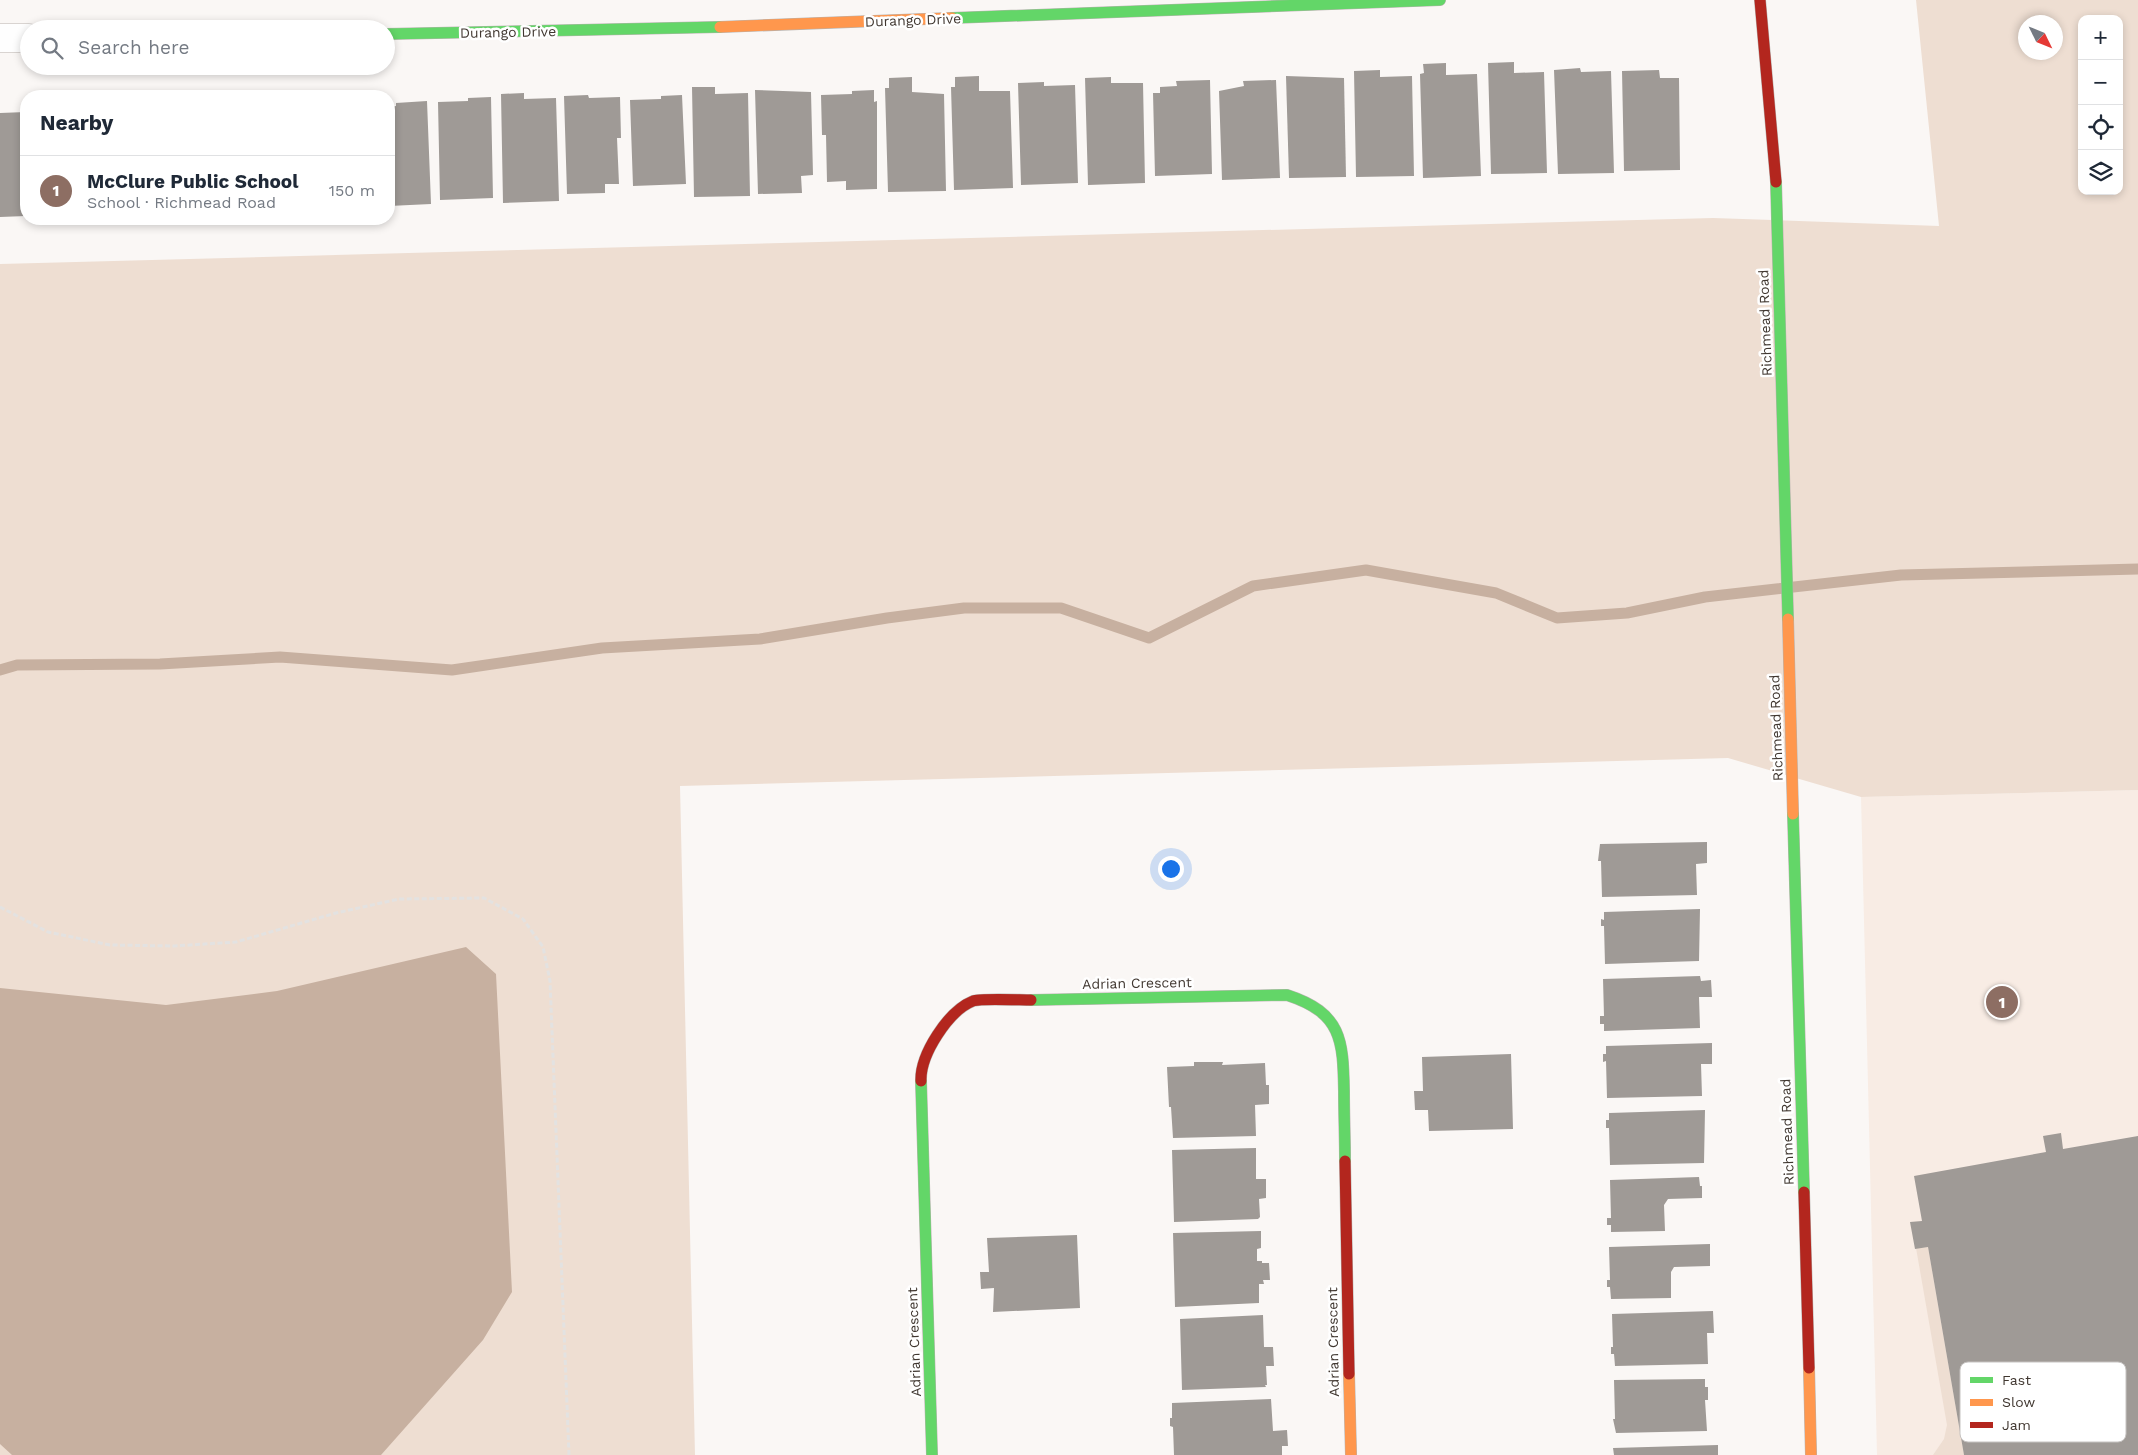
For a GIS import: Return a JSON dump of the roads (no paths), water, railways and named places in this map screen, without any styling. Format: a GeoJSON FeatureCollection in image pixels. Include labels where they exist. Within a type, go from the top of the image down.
{"type":"FeatureCollection","features":[{"type":"Feature","properties":{"kind":"street","name":"Durango Drive"},"geometry":{"type":"LineString","coordinates":[[395,34],[668,29],[1440,0]]}},
{"type":"Feature","properties":{"kind":"street","name":"Richmead Road"},"geometry":{"type":"LineString","coordinates":[[1760,0],[1775,161],[1811,1455]]}},
{"type":"Feature","properties":{"kind":"street"},"geometry":{"type":"LineString","coordinates":[[0,38],[20,38]]}},
{"type":"Feature","properties":{"kind":"street","name":"Adrian Crescent"},"geometry":{"type":"LineString","coordinates":[[932,1455],[921,1074],[930,1044],[948,1019],[973,1001],[1287,995],[1307,1001],[1325,1014],[1337,1031],[1343,1051],[1351,1455]]}},
{"type":"Feature","properties":{"kind":"waterway"},"geometry":{"type":"LineString","coordinates":[[0,670],[17,665],[160,664],[280,657],[452,670],[602,648],[760,639],[887,618],[964,608],[1061,608],[1149,638],[1253,586],[1366,570],[1496,593],[1557,618],[1627,613],[1705,597],[1901,575],[2138,569]]}},
{"type":"Feature","properties":{"kind":"place","name":"McClure Public School"},"geometry":{"type":"Point","coordinates":[2002,1002]}}]}
